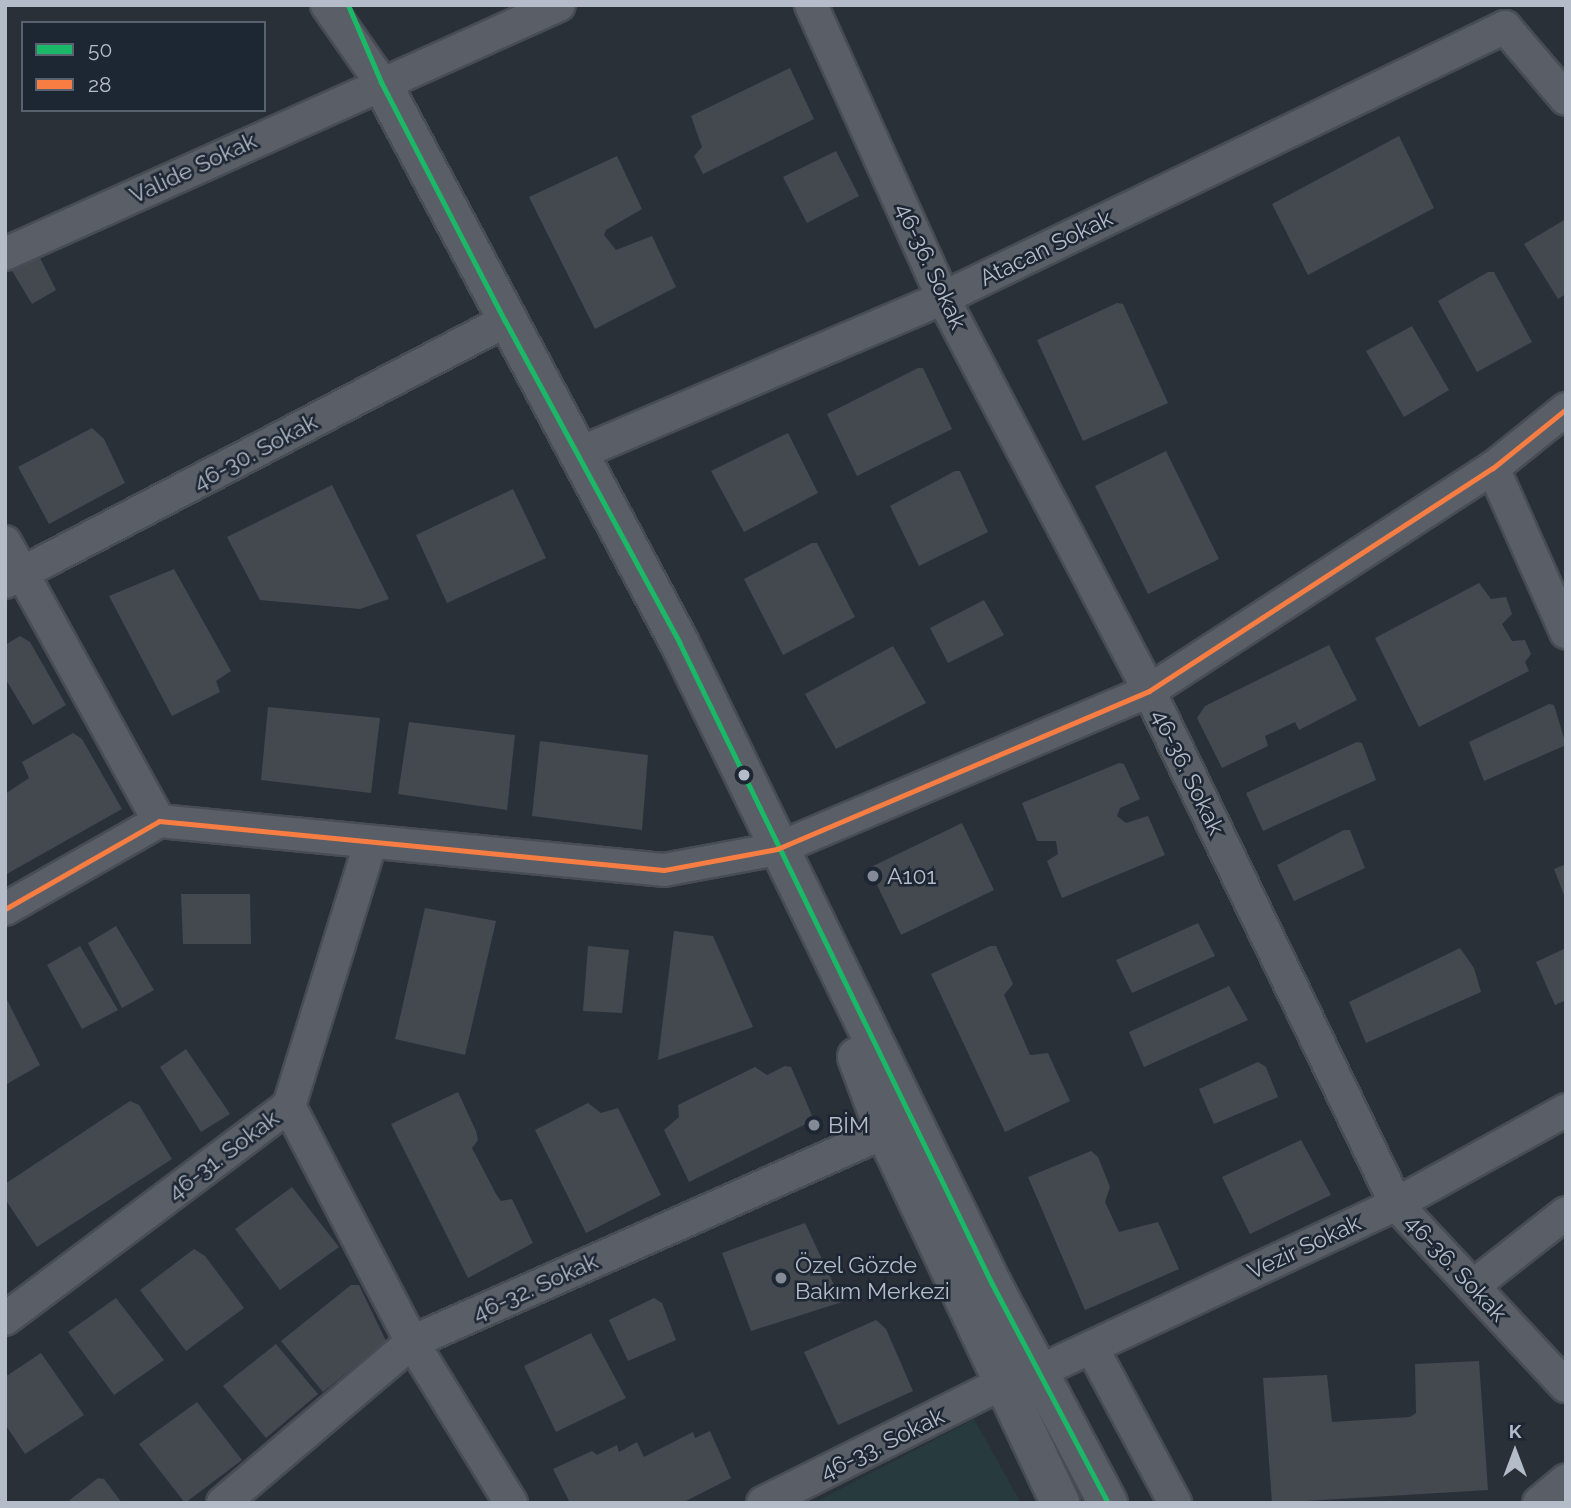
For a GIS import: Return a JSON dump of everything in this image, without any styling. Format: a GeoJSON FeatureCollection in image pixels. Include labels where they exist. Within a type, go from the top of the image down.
{"type":"FeatureCollection","features":[{"type":"Feature","properties":{"kind":"street"},"geometry":{"type":"LineString","coordinates":[[327,5],[381,82]]}},
{"type":"Feature","properties":{"kind":"street"},"geometry":{"type":"LineString","coordinates":[[348,5],[381,82],[505,321],[580,453],[679,642],[778,849],[1019,1379],[1060,1503]]}},
{"type":"Feature","properties":{"kind":"street","name":"Valide Sokak"},"geometry":{"type":"LineString","coordinates":[[5,254],[381,82],[559,5]]}},
{"type":"Feature","properties":{"kind":"street","name":"46-36. Sokak"},"geometry":{"type":"LineString","coordinates":[[811,5],[943,298],[1149,691],[1396,1204],[1566,1386]]}},
{"type":"Feature","properties":{"kind":"street","name":"Atacan Sokak"},"geometry":{"type":"LineString","coordinates":[[580,453],[943,298],[1505,27],[1566,99]]}},
{"type":"Feature","properties":{"kind":"street","name":"46-30. Sokak"},"geometry":{"type":"LineString","coordinates":[[13,578],[505,321]]}},
{"type":"Feature","properties":{"kind":"street"},"geometry":{"type":"LineString","coordinates":[[5,909],[159,821],[370,844],[664,870],[778,849],[1149,691],[1493,468],[1566,409]]}},
{"type":"Feature","properties":{"kind":"street"},"geometry":{"type":"LineString","coordinates":[[1493,468],[1566,632]]}},
{"type":"Feature","properties":{"kind":"street"},"geometry":{"type":"LineString","coordinates":[[5,542],[13,578],[159,821]]}},
{"type":"Feature","properties":{"kind":"street","name":"46-31. Sokak"},"geometry":{"type":"LineString","coordinates":[[5,1319],[289,1106],[370,844]]}},
{"type":"Feature","properties":{"kind":"street"},"geometry":{"type":"LineString","coordinates":[[778,849],[885,1132],[1019,1379],[1108,1503]]}},
{"type":"Feature","properties":{"kind":"street"},"geometry":{"type":"LineString","coordinates":[[289,1106],[412,1342],[511,1503]]}},
{"type":"Feature","properties":{"kind":"street","name":"Vezir Sokak"},"geometry":{"type":"LineString","coordinates":[[1019,1379],[1092,1348],[1396,1204],[1566,1110]]}},
{"type":"Feature","properties":{"kind":"street","name":"46-32. Sokak"},"geometry":{"type":"LineString","coordinates":[[223,1503],[412,1342],[885,1132]]}},
{"type":"Feature","properties":{"kind":"street"},"geometry":{"type":"LineString","coordinates":[[1473,1286],[1566,1213]]}},
{"type":"Feature","properties":{"kind":"street"},"geometry":{"type":"LineString","coordinates":[[1092,1348],[1175,1503]]}},
{"type":"Feature","properties":{"kind":"street","name":"46-33. Sokak"},"geometry":{"type":"LineString","coordinates":[[763,1503],[1019,1379]]}},
{"type":"Feature","properties":{"kind":"street"},"geometry":{"type":"LineString","coordinates":[[1539,1503],[1566,1480]]}},
{"type":"Feature","properties":{"kind":"green space"},"geometry":{"type":"Polygon","coordinates":[[[974,1419],[1021,1503],[814,1503],[974,1419]]]}},
{"type":"Feature","properties":{"kind":"building"},"geometry":{"type":"Polygon","coordinates":[[[790,68],[814,119],[703,174],[694,156],[702,147],[691,116],[790,68]]]}},
{"type":"Feature","properties":{"kind":"building"},"geometry":{"type":"Polygon","coordinates":[[[1399,136],[1434,208],[1308,275],[1272,204],[1399,136]]]}},
{"type":"Feature","properties":{"kind":"building"},"geometry":{"type":"Polygon","coordinates":[[[836,151],[859,196],[807,223],[783,177],[836,151]]]}},
{"type":"Feature","properties":{"kind":"building"},"geometry":{"type":"Polygon","coordinates":[[[617,156],[642,209],[606,230],[604,235],[616,250],[652,236],[676,287],[595,329],[529,197],[617,156]]]}},
{"type":"Feature","properties":{"kind":"building"},"geometry":{"type":"Polygon","coordinates":[[[1566,219],[1566,294],[1558,299],[1524,244],[1566,219]]]}},
{"type":"Feature","properties":{"kind":"building"},"geometry":{"type":"Polygon","coordinates":[[[39,256],[56,290],[32,304],[11,269],[39,256]]]}},
{"type":"Feature","properties":{"kind":"building"},"geometry":{"type":"Polygon","coordinates":[[[1488,272],[1494,272],[1532,342],[1477,372],[1438,301],[1488,272]]]}},
{"type":"Feature","properties":{"kind":"building"},"geometry":{"type":"Polygon","coordinates":[[[1117,303],[1123,304],[1168,403],[1083,441],[1037,340],[1117,303]]]}},
{"type":"Feature","properties":{"kind":"building"},"geometry":{"type":"Polygon","coordinates":[[[1412,326],[1449,390],[1404,417],[1366,351],[1412,326]]]}},
{"type":"Feature","properties":{"kind":"building"},"geometry":{"type":"Polygon","coordinates":[[[918,368],[923,368],[952,429],[857,476],[827,414],[918,368]]]}},
{"type":"Feature","properties":{"kind":"building"},"geometry":{"type":"Polygon","coordinates":[[[92,428],[104,439],[125,483],[49,524],[18,467],[92,428]]]}},
{"type":"Feature","properties":{"kind":"building"},"geometry":{"type":"Polygon","coordinates":[[[788,433],[818,493],[744,532],[711,471],[788,433]]]}},
{"type":"Feature","properties":{"kind":"building"},"geometry":{"type":"Polygon","coordinates":[[[1166,451],[1219,559],[1148,594],[1095,486],[1166,451]]]}},
{"type":"Feature","properties":{"kind":"building"},"geometry":{"type":"Polygon","coordinates":[[[955,471],[960,471],[988,532],[919,566],[890,506],[955,471]]]}},
{"type":"Feature","properties":{"kind":"building"},"geometry":{"type":"Polygon","coordinates":[[[332,485],[389,599],[360,609],[260,600],[227,537],[332,485]]]}},
{"type":"Feature","properties":{"kind":"building"},"geometry":{"type":"Polygon","coordinates":[[[513,489],[546,558],[447,603],[416,535],[513,489]]]}},
{"type":"Feature","properties":{"kind":"building"},"geometry":{"type":"Polygon","coordinates":[[[812,543],[817,543],[855,617],[783,655],[744,579],[812,543]]]}},
{"type":"Feature","properties":{"kind":"building"},"geometry":{"type":"Polygon","coordinates":[[[174,569],[231,671],[216,681],[220,692],[172,716],[109,596],[174,569]]]}},
{"type":"Feature","properties":{"kind":"building"},"geometry":{"type":"Polygon","coordinates":[[[1479,583],[1491,599],[1506,597],[1512,614],[1502,624],[1512,641],[1525,640],[1531,654],[1525,662],[1529,671],[1419,727],[1375,638],[1479,583]]]}},
{"type":"Feature","properties":{"kind":"building"},"geometry":{"type":"Polygon","coordinates":[[[984,600],[1004,635],[948,663],[930,628],[984,600]]]}},
{"type":"Feature","properties":{"kind":"building"},"geometry":{"type":"Polygon","coordinates":[[[20,636],[30,642],[66,705],[33,725],[5,678],[5,645],[20,636]]]}},
{"type":"Feature","properties":{"kind":"building"},"geometry":{"type":"Polygon","coordinates":[[[1329,645],[1357,700],[1299,730],[1295,722],[1265,736],[1268,746],[1222,768],[1197,718],[1205,706],[1329,645]]]}},
{"type":"Feature","properties":{"kind":"building"},"geometry":{"type":"Polygon","coordinates":[[[893,646],[926,703],[836,749],[805,694],[893,646]]]}},
{"type":"Feature","properties":{"kind":"building"},"geometry":{"type":"Polygon","coordinates":[[[1549,704],[1554,705],[1566,745],[1484,781],[1469,742],[1549,704]]]}},
{"type":"Feature","properties":{"kind":"building"},"geometry":{"type":"Polygon","coordinates":[[[268,707],[380,718],[371,793],[261,780],[268,707]]]}},
{"type":"Feature","properties":{"kind":"building"},"geometry":{"type":"Polygon","coordinates":[[[409,722],[515,735],[507,810],[398,794],[409,722]]]}},
{"type":"Feature","properties":{"kind":"building"},"geometry":{"type":"Polygon","coordinates":[[[73,733],[82,739],[122,809],[5,875],[5,794],[29,778],[22,762],[73,733]]]}},
{"type":"Feature","properties":{"kind":"building"},"geometry":{"type":"Polygon","coordinates":[[[540,741],[648,755],[642,830],[532,816],[540,741]]]}},
{"type":"Feature","properties":{"kind":"building"},"geometry":{"type":"Polygon","coordinates":[[[1357,742],[1362,743],[1376,780],[1263,831],[1246,793],[1357,742]]]}},
{"type":"Feature","properties":{"kind":"building"},"geometry":{"type":"Polygon","coordinates":[[[1119,763],[1124,764],[1140,799],[1120,808],[1117,816],[1126,823],[1148,816],[1165,855],[1062,898],[1047,861],[1058,854],[1056,841],[1037,841],[1022,803],[1119,763]]]}},
{"type":"Feature","properties":{"kind":"building"},"geometry":{"type":"Polygon","coordinates":[[[962,823],[994,890],[901,935],[869,868],[962,823]]]}},
{"type":"Feature","properties":{"kind":"building"},"geometry":{"type":"Polygon","coordinates":[[[1344,830],[1350,830],[1365,868],[1294,901],[1277,865],[1344,830]]]}},
{"type":"Feature","properties":{"kind":"building"},"geometry":{"type":"Polygon","coordinates":[[[1566,864],[1566,900],[1554,869],[1566,864]]]}},
{"type":"Feature","properties":{"kind":"building"},"geometry":{"type":"Polygon","coordinates":[[[181,894],[250,894],[251,944],[183,944],[181,894]]]}},
{"type":"Feature","properties":{"kind":"building"},"geometry":{"type":"Polygon","coordinates":[[[425,908],[496,921],[465,1055],[395,1039],[425,908]]]}},
{"type":"Feature","properties":{"kind":"building"},"geometry":{"type":"Polygon","coordinates":[[[1198,923],[1215,956],[1132,993],[1116,960],[1198,923]]]}},
{"type":"Feature","properties":{"kind":"building"},"geometry":{"type":"Polygon","coordinates":[[[116,926],[154,990],[122,1008],[88,943],[116,926]]]}},
{"type":"Feature","properties":{"kind":"building"},"geometry":{"type":"Polygon","coordinates":[[[674,931],[713,936],[753,1027],[658,1060],[674,931]]]}},
{"type":"Feature","properties":{"kind":"building"},"geometry":{"type":"Polygon","coordinates":[[[80,946],[118,1010],[82,1029],[47,965],[80,946]]]}},
{"type":"Feature","properties":{"kind":"building"},"geometry":{"type":"Polygon","coordinates":[[[588,946],[629,950],[622,1013],[583,1011],[588,946]]]}},
{"type":"Feature","properties":{"kind":"building"},"geometry":{"type":"Polygon","coordinates":[[[990,946],[996,946],[1013,984],[1004,995],[1030,1055],[1048,1053],[1070,1101],[1005,1132],[931,974],[990,946]]]}},
{"type":"Feature","properties":{"kind":"building"},"geometry":{"type":"Polygon","coordinates":[[[1460,948],[1474,968],[1481,992],[1366,1043],[1349,1002],[1460,948]]]}},
{"type":"Feature","properties":{"kind":"building"},"geometry":{"type":"Polygon","coordinates":[[[1566,948],[1566,1000],[1555,1005],[1536,962],[1566,948]]]}},
{"type":"Feature","properties":{"kind":"building"},"geometry":{"type":"Polygon","coordinates":[[[1229,986],[1248,1020],[1144,1067],[1129,1032],[1229,986]]]}},
{"type":"Feature","properties":{"kind":"building"},"geometry":{"type":"Polygon","coordinates":[[[5,996],[40,1065],[5,1085],[5,996]]]}},
{"type":"Feature","properties":{"kind":"building"},"geometry":{"type":"Polygon","coordinates":[[[186,1049],[230,1114],[201,1132],[160,1067],[186,1049]]]}},
{"type":"Feature","properties":{"kind":"building"},"geometry":{"type":"Polygon","coordinates":[[[1258,1062],[1266,1067],[1278,1097],[1214,1124],[1199,1089],[1258,1062]]]}},
{"type":"Feature","properties":{"kind":"building"},"geometry":{"type":"Polygon","coordinates":[[[785,1066],[791,1067],[814,1120],[689,1182],[664,1130],[679,1117],[678,1105],[755,1067],[767,1075],[785,1066]]]}},
{"type":"Feature","properties":{"kind":"building"},"geometry":{"type":"Polygon","coordinates":[[[458,1092],[476,1131],[478,1140],[472,1148],[501,1201],[512,1199],[533,1243],[468,1278],[391,1124],[458,1092]]]}},
{"type":"Feature","properties":{"kind":"building"},"geometry":{"type":"Polygon","coordinates":[[[130,1101],[139,1105],[172,1159],[37,1247],[5,1199],[5,1184],[130,1101]]]}},
{"type":"Feature","properties":{"kind":"building"},"geometry":{"type":"Polygon","coordinates":[[[588,1103],[601,1113],[618,1108],[661,1195],[586,1233],[535,1130],[588,1103]]]}},
{"type":"Feature","properties":{"kind":"building"},"geometry":{"type":"Polygon","coordinates":[[[1301,1140],[1331,1195],[1250,1234],[1222,1177],[1301,1140]]]}},
{"type":"Feature","properties":{"kind":"building"},"geometry":{"type":"Polygon","coordinates":[[[1091,1151],[1098,1157],[1110,1187],[1105,1202],[1119,1232],[1158,1222],[1179,1269],[1085,1310],[1028,1177],[1091,1151]]]}},
{"type":"Feature","properties":{"kind":"building"},"geometry":{"type":"Polygon","coordinates":[[[292,1187],[339,1247],[280,1290],[235,1229],[292,1187]]]}},
{"type":"Feature","properties":{"kind":"building","name":"Özel Gözde Bakım Merkezi"},"geometry":{"type":"Polygon","coordinates":[[[805,1223],[842,1302],[751,1331],[722,1253],[805,1223]]]}},
{"type":"Feature","properties":{"kind":"building"},"geometry":{"type":"Polygon","coordinates":[[[194,1249],[205,1256],[244,1308],[186,1351],[140,1290],[194,1249]]]}},
{"type":"Feature","properties":{"kind":"building"},"geometry":{"type":"Polygon","coordinates":[[[351,1285],[359,1285],[386,1341],[323,1392],[281,1341],[351,1285]]]}},
{"type":"Feature","properties":{"kind":"building"},"geometry":{"type":"Polygon","coordinates":[[[116,1298],[164,1360],[114,1395],[68,1332],[116,1298]]]}},
{"type":"Feature","properties":{"kind":"building"},"geometry":{"type":"Polygon","coordinates":[[[654,1298],[662,1303],[676,1340],[628,1361],[609,1320],[654,1298]]]}},
{"type":"Feature","properties":{"kind":"building"},"geometry":{"type":"Polygon","coordinates":[[[876,1320],[886,1329],[913,1391],[838,1425],[804,1352],[876,1320]]]}},
{"type":"Feature","properties":{"kind":"building"},"geometry":{"type":"Polygon","coordinates":[[[591,1333],[626,1398],[556,1432],[524,1366],[591,1333]]]}},
{"type":"Feature","properties":{"kind":"building"},"geometry":{"type":"Polygon","coordinates":[[[276,1344],[318,1394],[266,1438],[223,1386],[276,1344]]]}},
{"type":"Feature","properties":{"kind":"building"},"geometry":{"type":"Polygon","coordinates":[[[41,1353],[84,1415],[25,1454],[5,1424],[5,1377],[41,1353]]]}},
{"type":"Feature","properties":{"kind":"building"},"geometry":{"type":"Polygon","coordinates":[[[1479,1361],[1488,1490],[1272,1503],[1263,1378],[1327,1375],[1332,1422],[1410,1417],[1416,1413],[1415,1364],[1479,1361]]]}},
{"type":"Feature","properties":{"kind":"building"},"geometry":{"type":"Polygon","coordinates":[[[197,1402],[242,1460],[185,1503],[139,1444],[197,1402]]]}},
{"type":"Feature","properties":{"kind":"building"},"geometry":{"type":"Polygon","coordinates":[[[710,1431],[731,1478],[682,1503],[570,1503],[553,1469],[592,1451],[597,1455],[617,1445],[619,1452],[637,1442],[644,1457],[693,1432],[695,1438],[710,1431]]]}},
{"type":"Feature","properties":{"kind":"building"},"geometry":{"type":"Polygon","coordinates":[[[98,1478],[104,1479],[122,1503],[66,1503],[98,1478]]]}},
{"type":"Feature","properties":{"kind":"transit line","name":"50"},"geometry":{"type":"LineString","coordinates":[[348,5],[381,82],[505,321],[679,642],[992,1284],[1108,1503]]}},
{"type":"Feature","properties":{"kind":"transit line","name":"28"},"geometry":{"type":"LineString","coordinates":[[5,909],[159,821],[664,870],[777,849],[1149,691],[1493,468],[1566,409]]}},
{"type":"Feature","properties":{"kind":"place","name":"A101"},"geometry":{"type":"Point","coordinates":[873,876]}},
{"type":"Feature","properties":{"kind":"place","name":"BİM"},"geometry":{"type":"Point","coordinates":[814,1125]}},
{"type":"Feature","properties":{"kind":"place","name":"Özel Gözde Bakım Merkezi"},"geometry":{"type":"Point","coordinates":[781,1278]}}]}
